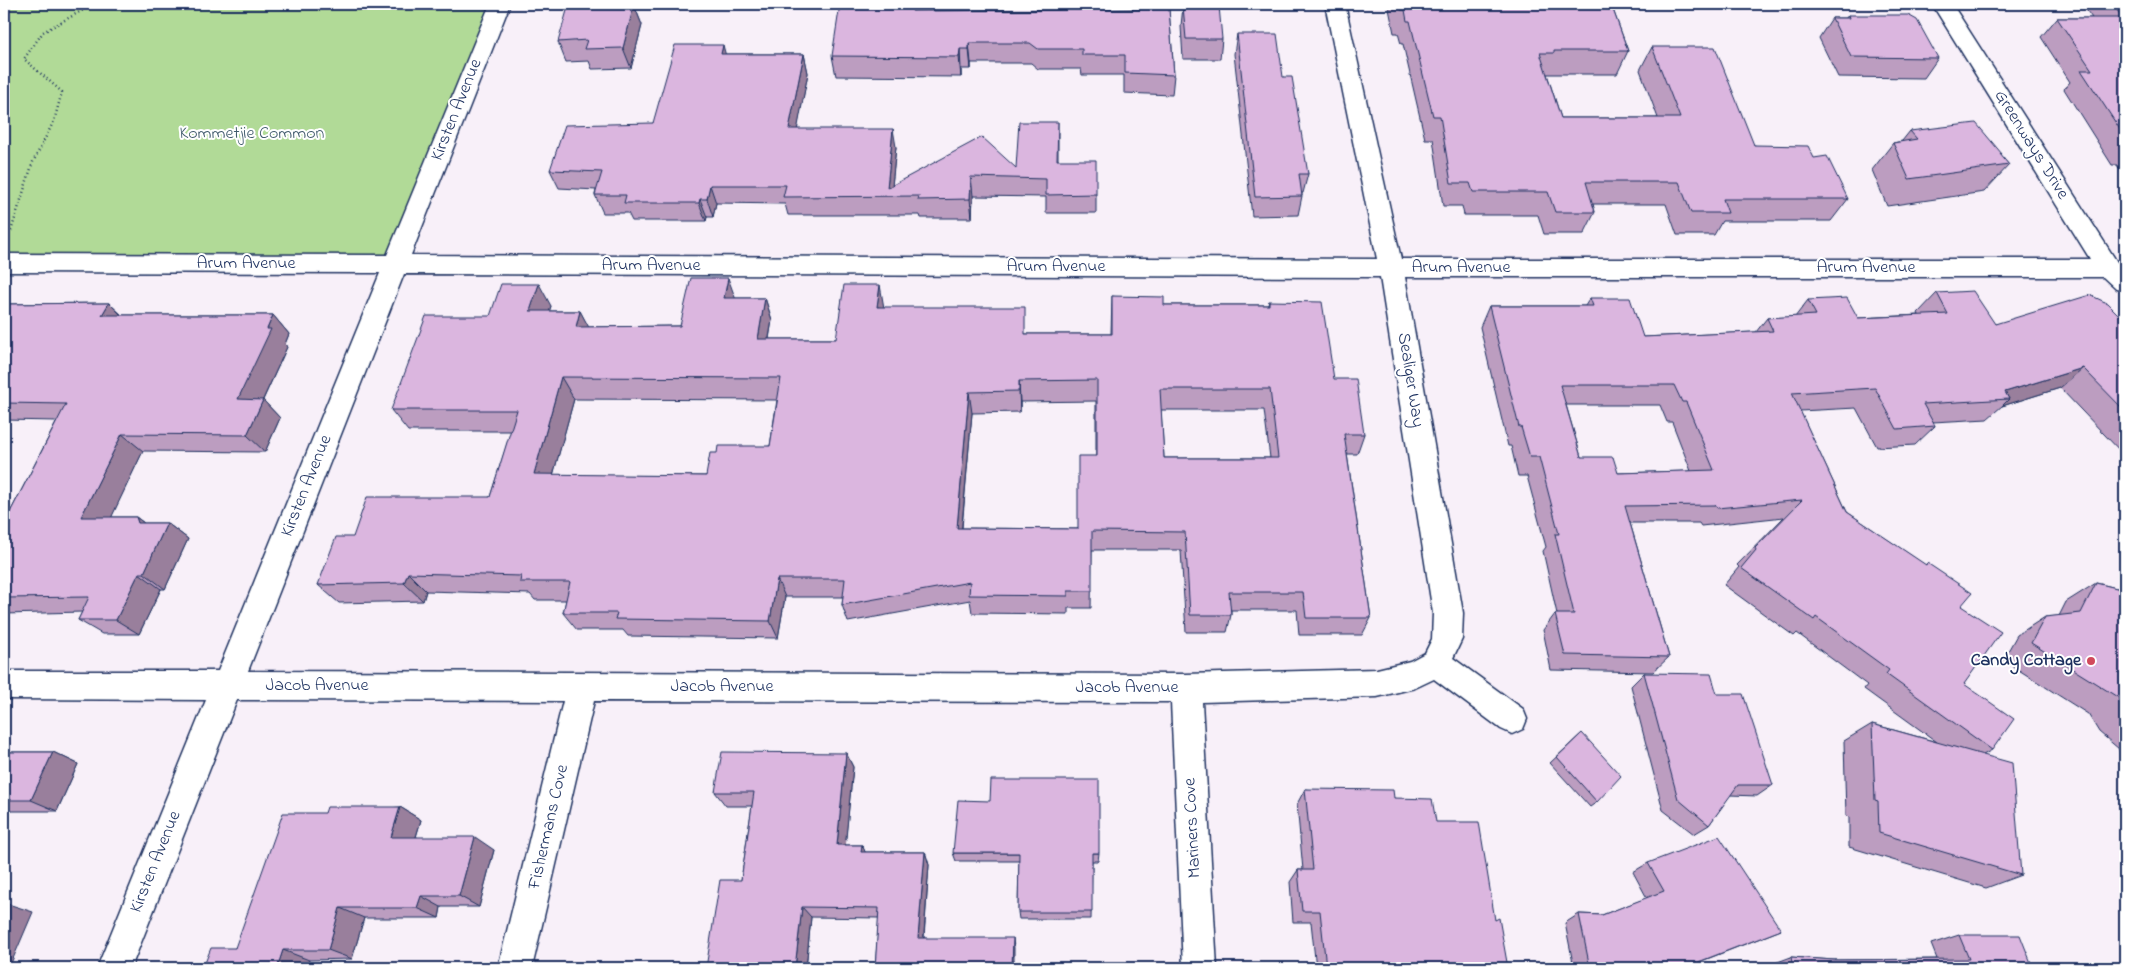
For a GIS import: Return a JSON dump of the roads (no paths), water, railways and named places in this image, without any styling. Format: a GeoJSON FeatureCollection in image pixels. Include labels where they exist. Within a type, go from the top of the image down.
{"type":"FeatureCollection","features":[{"type":"Feature","properties":{"kind":"street","name":"Kirsten Avenue"},"geometry":{"type":"LineString","coordinates":[[114,968],[500,4]]}},
{"type":"Feature","properties":{"kind":"street","name":"Sealiger Way"},"geometry":{"type":"LineString","coordinates":[[1335,4],[1392,268],[1448,613],[1447,638],[1436,663]]}},
{"type":"Feature","properties":{"kind":"street","name":"Greenways Drive"},"geometry":{"type":"LineString","coordinates":[[1942,4],[2117,275]]}},
{"type":"Feature","properties":{"kind":"street","name":"Arum Avenue"},"geometry":{"type":"LineString","coordinates":[[4,263],[1392,268],[2117,275]]}},
{"type":"Feature","properties":{"kind":"street","name":"Jacob Avenue"},"geometry":{"type":"LineString","coordinates":[[4,685],[1186,688],[1377,684],[1415,674],[1436,663]]}},
{"type":"Feature","properties":{"kind":"street"},"geometry":{"type":"LineString","coordinates":[[1436,663],[1512,719]]}},
{"type":"Feature","properties":{"kind":"street","name":"Fishermans Cove"},"geometry":{"type":"LineString","coordinates":[[515,968],[582,686]]}},
{"type":"Feature","properties":{"kind":"street","name":"Mariners Cove"},"geometry":{"type":"LineString","coordinates":[[1186,688],[1200,968]]}},
{"type":"Feature","properties":{"kind":"place","name":"Candy Cottage"},"geometry":{"type":"Point","coordinates":[2091,661]}},
{"type":"Feature","properties":{"kind":"park label","name":"Kommetjie Common"},"geometry":{"type":"Point","coordinates":[252,134]}}]}
